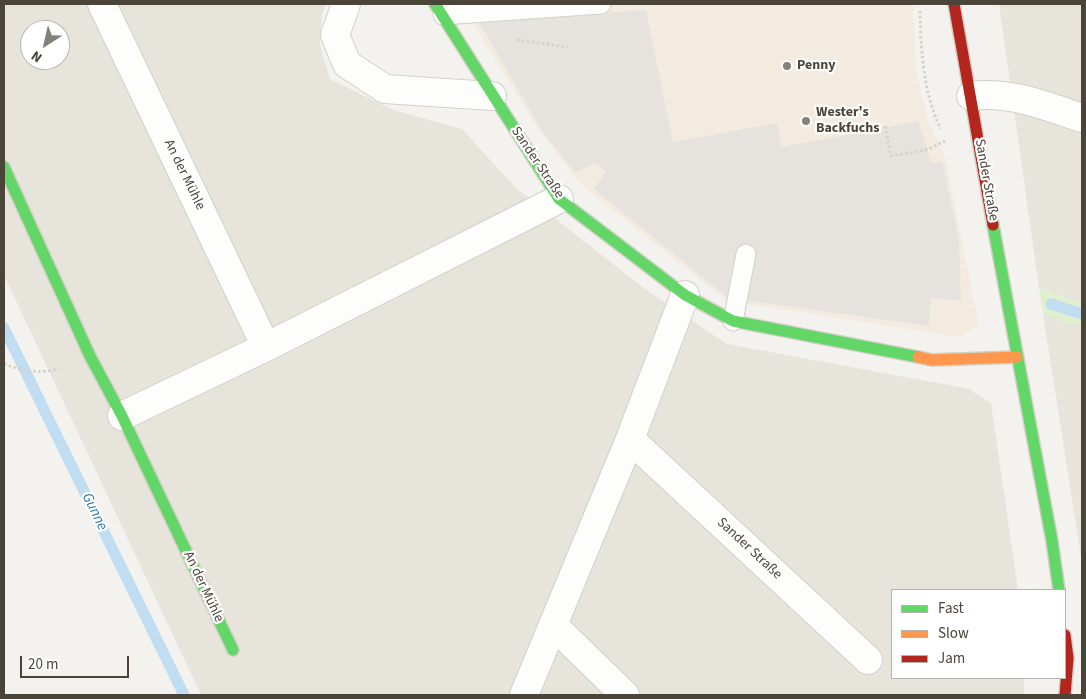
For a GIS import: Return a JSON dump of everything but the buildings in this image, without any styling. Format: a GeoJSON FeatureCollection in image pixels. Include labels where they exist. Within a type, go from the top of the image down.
{"type":"FeatureCollection","features":[{"type":"Feature","properties":{"kind":"street","name":"An der Mühle"},"geometry":{"type":"LineString","coordinates":[[102,4],[266,347]]}},
{"type":"Feature","properties":{"kind":"street"},"geometry":{"type":"LineString","coordinates":[[346,4],[335,35],[346,64],[385,89],[492,96]]}},
{"type":"Feature","properties":{"kind":"street","name":"Sander Straße"},"geometry":{"type":"LineString","coordinates":[[954,4],[1052,541],[1059,589]]}},
{"type":"Feature","properties":{"kind":"street","name":"Sander Straße"},"geometry":{"type":"LineString","coordinates":[[439,10],[559,199],[684,295],[733,321],[932,360],[1017,357]]}},
{"type":"Feature","properties":{"kind":"street"},"geometry":{"type":"LineString","coordinates":[[971,96],[991,94],[1032,101],[1082,118]]}},
{"type":"Feature","properties":{"kind":"street","name":"An der Mühle"},"geometry":{"type":"LineString","coordinates":[[4,167],[90,356],[122,416],[233,650]]}},
{"type":"Feature","properties":{"kind":"street"},"geometry":{"type":"LineString","coordinates":[[122,416],[266,347],[559,199]]}},
{"type":"Feature","properties":{"kind":"street"},"geometry":{"type":"LineString","coordinates":[[524,695],[630,439],[684,295]]}},
{"type":"Feature","properties":{"kind":"street","name":"Sander Straße"},"geometry":{"type":"LineString","coordinates":[[630,439],[868,660]]}},
{"type":"Feature","properties":{"kind":"street"},"geometry":{"type":"LineString","coordinates":[[553,626],[625,695]]}},
{"type":"Feature","properties":{"kind":"street"},"geometry":{"type":"LineString","coordinates":[[1065,695],[1068,658],[1066,643]]}},
{"type":"Feature","properties":{"kind":"lane"},"geometry":{"type":"LineString","coordinates":[[439,10],[601,4]]}},
{"type":"Feature","properties":{"kind":"lane"},"geometry":{"type":"LineString","coordinates":[[733,321],[746,254]]}},
{"type":"Feature","properties":{"kind":"path"},"geometry":{"type":"LineString","coordinates":[[885,126],[891,156],[926,150],[948,140]]}},
{"type":"Feature","properties":{"kind":"path"},"geometry":{"type":"LineString","coordinates":[[4,364],[24,371],[51,371],[90,356]]}},
{"type":"Feature","properties":{"kind":"shaded area"},"geometry":{"type":"Polygon","coordinates":[[[4,4],[326,4],[322,15],[320,45],[330,79],[393,110],[462,129],[515,187],[645,289],[727,344],[970,389],[991,403],[1018,589],[891,589],[891,679],[1024,679],[1024,695],[201,695],[4,275],[4,4]]]}},
{"type":"Feature","properties":{"kind":"shaded area"},"geometry":{"type":"Polygon","coordinates":[[[465,4],[913,4],[916,70],[928,121],[944,153],[979,325],[960,337],[727,301],[581,185],[539,130],[483,40],[465,4]]]}},
{"type":"Feature","properties":{"kind":"shaded area"},"geometry":{"type":"Polygon","coordinates":[[[999,4],[1082,4],[1082,303],[1039,288],[999,4]]]}},
{"type":"Feature","properties":{"kind":"shaded area"},"geometry":{"type":"Polygon","coordinates":[[[646,10],[673,142],[777,123],[782,147],[919,121],[931,163],[942,161],[959,238],[961,301],[931,298],[929,326],[728,298],[594,189],[606,172],[595,163],[575,173],[541,129],[479,22],[646,10]]]}},
{"type":"Feature","properties":{"kind":"shaded area"},"geometry":{"type":"Polygon","coordinates":[[[1043,314],[1082,327],[1082,563],[1043,314]]]}},
{"type":"Feature","properties":{"kind":"green space"},"geometry":{"type":"Polygon","coordinates":[[[1039,288],[1082,303],[1082,327],[1043,314],[1039,288]]]}},
{"type":"Feature","properties":{"kind":"waterway"},"geometry":{"type":"LineString","coordinates":[[1051,304],[1082,314]]}},
{"type":"Feature","properties":{"kind":"waterway","name":"Gunne"},"geometry":{"type":"LineString","coordinates":[[4,328],[184,695]]}},
{"type":"Feature","properties":{"kind":"traffic: fast"},"geometry":{"type":"LineString","coordinates":[[435,4],[559,199],[685,295],[733,321],[918,357]]}},
{"type":"Feature","properties":{"kind":"traffic: fast"},"geometry":{"type":"LineString","coordinates":[[4,167],[90,356],[122,416],[233,650]]}},
{"type":"Feature","properties":{"kind":"traffic: fast"},"geometry":{"type":"LineString","coordinates":[[993,225],[1052,541],[1059,589]]}},
{"type":"Feature","properties":{"kind":"traffic: slow"},"geometry":{"type":"LineString","coordinates":[[918,357],[932,360],[1017,357]]}},
{"type":"Feature","properties":{"kind":"traffic: jam"},"geometry":{"type":"LineString","coordinates":[[954,4],[993,225]]}},
{"type":"Feature","properties":{"kind":"traffic: jam"},"geometry":{"type":"LineString","coordinates":[[1065,695],[1068,658],[1066,643]]}},
{"type":"Feature","properties":{"kind":"place","name":"Penny"},"geometry":{"type":"Point","coordinates":[787,66]}},
{"type":"Feature","properties":{"kind":"place","name":"Wester's Backfuchs"},"geometry":{"type":"Point","coordinates":[806,121]}}]}
